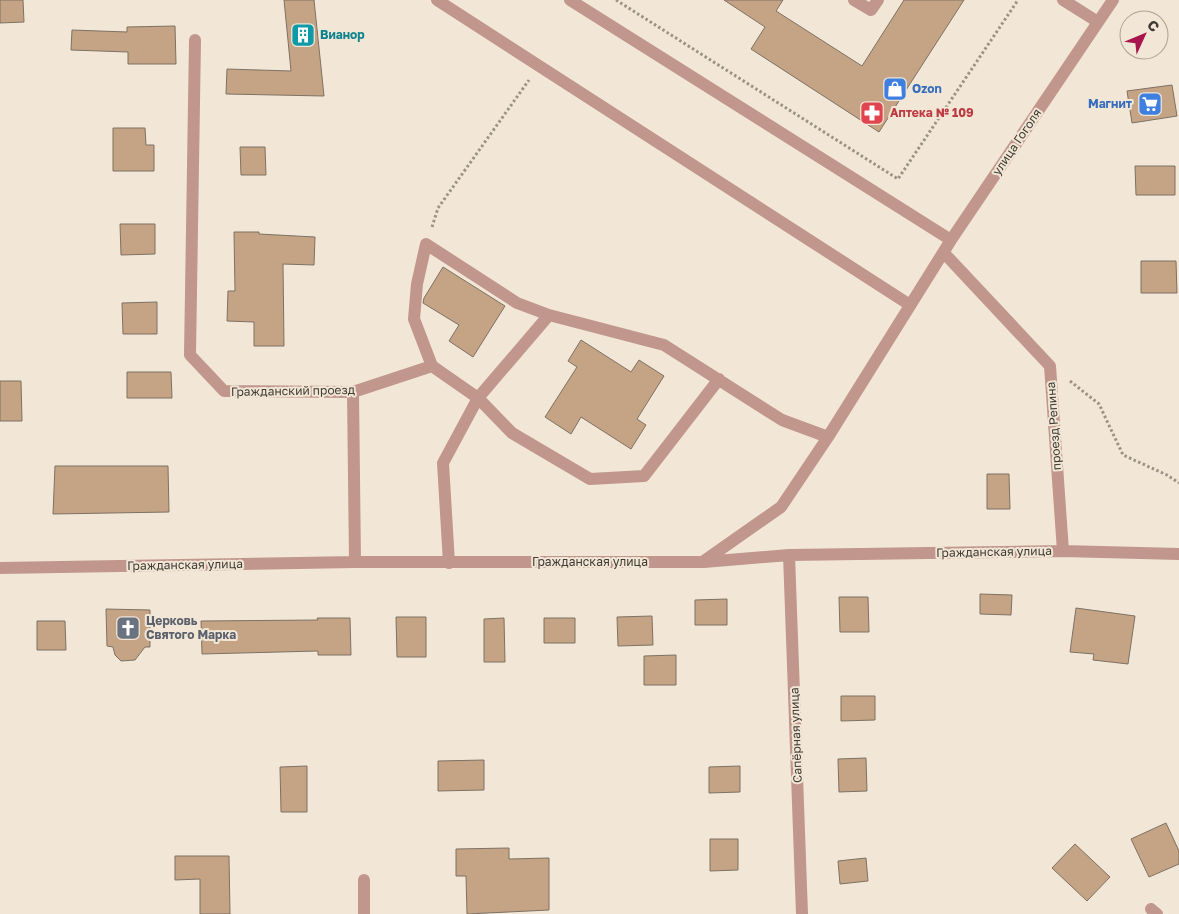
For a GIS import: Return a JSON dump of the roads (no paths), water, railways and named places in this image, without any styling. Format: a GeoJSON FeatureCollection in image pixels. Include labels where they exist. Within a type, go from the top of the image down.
{"type":"FeatureCollection","features":[{"type":"Feature","properties":{"kind":"street"},"geometry":{"type":"LineString","coordinates":[[437,0],[910,305]]}},
{"type":"Feature","properties":{"kind":"street"},"geometry":{"type":"LineString","coordinates":[[570,0],[951,240]]}},
{"type":"Feature","properties":{"kind":"street"},"geometry":{"type":"LineString","coordinates":[[854,0],[871,10],[878,0]]}},
{"type":"Feature","properties":{"kind":"street"},"geometry":{"type":"LineString","coordinates":[[1063,0],[1098,22]]}},
{"type":"Feature","properties":{"kind":"street","name":"улица Гоголя"},"geometry":{"type":"LineString","coordinates":[[704,562],[782,507],[951,240],[1112,0]]}},
{"type":"Feature","properties":{"kind":"street","name":"Гражданский проезд"},"geometry":{"type":"LineString","coordinates":[[195,40],[190,355],[224,391],[353,392],[432,366]]}},
{"type":"Feature","properties":{"kind":"street"},"geometry":{"type":"LineString","coordinates":[[719,380],[644,476],[590,480],[512,433],[478,398],[432,366],[414,319],[417,284],[426,244],[517,303],[549,316],[664,345],[782,420],[828,437]]}},
{"type":"Feature","properties":{"kind":"street","name":"проезд Репина"},"geometry":{"type":"LineString","coordinates":[[944,253],[1050,366],[1063,551]]}},
{"type":"Feature","properties":{"kind":"street"},"geometry":{"type":"LineString","coordinates":[[449,563],[443,463],[478,398],[549,316]]}},
{"type":"Feature","properties":{"kind":"street"},"geometry":{"type":"LineString","coordinates":[[353,392],[354,562]]}},
{"type":"Feature","properties":{"kind":"street","name":"Гражданская улица"},"geometry":{"type":"LineString","coordinates":[[0,568],[354,562],[704,562],[789,555],[1063,551],[1179,554]]}},
{"type":"Feature","properties":{"kind":"street","name":"Сапёрная улица"},"geometry":{"type":"LineString","coordinates":[[789,555],[802,914]]}},
{"type":"Feature","properties":{"kind":"street"},"geometry":{"type":"LineString","coordinates":[[364,880],[364,914]]}},
{"type":"Feature","properties":{"kind":"place","name":"Вианор"},"geometry":{"type":"Point","coordinates":[303,35]}},
{"type":"Feature","properties":{"kind":"place","name":"Ozon"},"geometry":{"type":"Point","coordinates":[895,89]}},
{"type":"Feature","properties":{"kind":"place","name":"Магнит"},"geometry":{"type":"Point","coordinates":[1150,104]}},
{"type":"Feature","properties":{"kind":"place","name":"Аптека № 109"},"geometry":{"type":"Point","coordinates":[872,113]}},
{"type":"Feature","properties":{"kind":"place","name":"Церковь Святого Марка"},"geometry":{"type":"Point","coordinates":[128,628]}}]}
